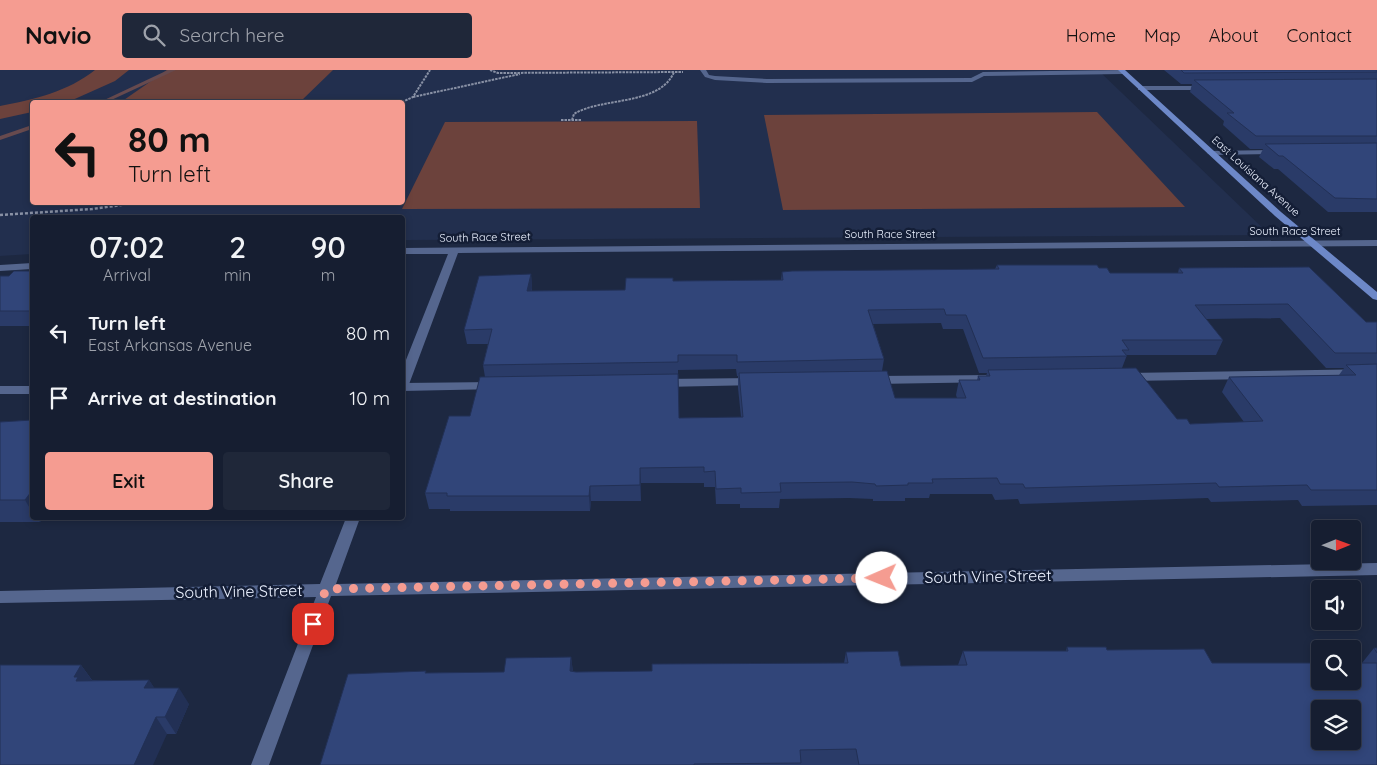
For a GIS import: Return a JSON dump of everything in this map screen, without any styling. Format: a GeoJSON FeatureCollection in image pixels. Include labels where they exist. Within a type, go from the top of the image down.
{"type":"FeatureCollection","features":[{"type":"Feature","properties":{"kind":"street"},"geometry":{"type":"LineString","coordinates":[[793,70],[797,80]]}},
{"type":"Feature","properties":{"kind":"street"},"geometry":{"type":"LineString","coordinates":[[703,71],[707,76],[727,80],[972,80],[983,74],[1122,71]]}},
{"type":"Feature","properties":{"kind":"street","name":"East Louisiana Avenue"},"geometry":{"type":"LineString","coordinates":[[1122,71],[1312,243],[1377,297]]}},
{"type":"Feature","properties":{"kind":"street"},"geometry":{"type":"LineString","coordinates":[[1141,88],[1218,88]]}},
{"type":"Feature","properties":{"kind":"street"},"geometry":{"type":"LineString","coordinates":[[1211,153],[1291,152]]}},
{"type":"Feature","properties":{"kind":"street","name":"South Race Street"},"geometry":{"type":"LineString","coordinates":[[405,251],[1377,243]]}},
{"type":"Feature","properties":{"kind":"street"},"geometry":{"type":"LineString","coordinates":[[405,382],[454,250]]}},
{"type":"Feature","properties":{"kind":"street"},"geometry":{"type":"LineString","coordinates":[[0,268],[30,266]]}},
{"type":"Feature","properties":{"kind":"street"},"geometry":{"type":"LineString","coordinates":[[1118,377],[1377,374]]}},
{"type":"Feature","properties":{"kind":"street"},"geometry":{"type":"LineString","coordinates":[[860,380],[1009,378]]}},
{"type":"Feature","properties":{"kind":"street"},"geometry":{"type":"LineString","coordinates":[[651,383],[770,382]]}},
{"type":"Feature","properties":{"kind":"street"},"geometry":{"type":"LineString","coordinates":[[405,387],[512,385]]}},
{"type":"Feature","properties":{"kind":"street"},"geometry":{"type":"LineString","coordinates":[[0,390],[30,390]]}},
{"type":"Feature","properties":{"kind":"street"},"geometry":{"type":"LineString","coordinates":[[260,765],[353,520]]}},
{"type":"Feature","properties":{"kind":"street","name":"South Vine Street"},"geometry":{"type":"LineString","coordinates":[[0,597],[1377,569]]}},
{"type":"Feature","properties":{"kind":"path"},"geometry":{"type":"LineString","coordinates":[[413,97],[430,70]]}},
{"type":"Feature","properties":{"kind":"path"},"geometry":{"type":"LineString","coordinates":[[490,70],[498,73],[703,71]]}},
{"type":"Feature","properties":{"kind":"path"},"geometry":{"type":"LineString","coordinates":[[571,121],[574,114],[583,109],[631,99],[654,91],[670,82],[674,72]]}},
{"type":"Feature","properties":{"kind":"path"},"geometry":{"type":"LineString","coordinates":[[405,101],[413,97],[527,73]]}},
{"type":"Feature","properties":{"kind":"path"},"geometry":{"type":"LineString","coordinates":[[561,120],[581,120]]}},
{"type":"Feature","properties":{"kind":"path"},"geometry":{"type":"LineString","coordinates":[[0,215],[92,209],[121,205]]}},
{"type":"Feature","properties":{"kind":"shaded area"},"geometry":{"type":"Polygon","coordinates":[[[0,70],[1098,70],[1270,235],[405,240],[405,215],[30,215],[30,254],[0,256],[0,70]]]}},
{"type":"Feature","properties":{"kind":"shaded area"},"geometry":{"type":"Polygon","coordinates":[[[95,70],[129,70],[115,81],[72,100],[30,100],[30,112],[0,119],[0,106],[50,94],[95,70]]]}},
{"type":"Feature","properties":{"kind":"shaded area"},"geometry":{"type":"Polygon","coordinates":[[[167,70],[333,70],[302,100],[124,100],[167,70]]]}},
{"type":"Feature","properties":{"kind":"shaded area"},"geometry":{"type":"Polygon","coordinates":[[[1097,112],[1185,207],[783,210],[764,115],[1097,112]]]}},
{"type":"Feature","properties":{"kind":"shaded area"},"geometry":{"type":"Polygon","coordinates":[[[697,121],[700,208],[402,209],[445,122],[697,121]]]}},
{"type":"Feature","properties":{"kind":"building"},"geometry":{"type":"Polygon","coordinates":[[[1181,70],[1377,70],[1377,72],[1184,73],[1181,70]]]}},
{"type":"Feature","properties":{"kind":"building"},"geometry":{"type":"Polygon","coordinates":[[[1377,79],[1377,136],[1256,136],[1227,113],[1234,113],[1194,80],[1377,79]]]}},
{"type":"Feature","properties":{"kind":"building"},"geometry":{"type":"Polygon","coordinates":[[[1377,143],[1377,199],[1335,198],[1265,144],[1377,143]]]}},
{"type":"Feature","properties":{"kind":"building"},"geometry":{"type":"Polygon","coordinates":[[[997,265],[1097,265],[1099,268],[1107,268],[1110,273],[1183,273],[1179,268],[1309,267],[1366,322],[1377,322],[1377,353],[1335,353],[1288,304],[1195,305],[1223,340],[1122,340],[1129,350],[1122,350],[1127,356],[983,358],[966,315],[946,315],[944,309],[868,310],[884,359],[737,362],[737,355],[678,355],[678,362],[483,365],[492,329],[464,330],[479,276],[531,274],[527,291],[625,290],[626,278],[673,278],[673,281],[783,280],[782,272],[792,271],[999,269],[997,265]]]}},
{"type":"Feature","properties":{"kind":"building"},"geometry":{"type":"Polygon","coordinates":[[[14,271],[30,271],[30,311],[0,311],[0,276],[9,276],[14,271]]]}},
{"type":"Feature","properties":{"kind":"building"},"geometry":{"type":"Polygon","coordinates":[[[1377,364],[1377,490],[1311,490],[1307,485],[1219,487],[1216,483],[1025,488],[1023,484],[1000,484],[997,478],[932,479],[933,483],[876,486],[875,484],[852,482],[780,483],[781,492],[741,493],[741,488],[716,489],[715,471],[704,472],[704,467],[640,468],[640,485],[590,486],[589,496],[447,496],[447,493],[425,493],[449,416],[470,416],[480,377],[678,374],[679,418],[743,417],[739,373],[887,371],[895,398],[966,398],[959,380],[980,380],[978,376],[990,376],[988,370],[1136,368],[1177,419],[1187,419],[1190,424],[1263,421],[1229,377],[1356,375],[1346,365],[1377,364]]]}},
{"type":"Feature","properties":{"kind":"building"},"geometry":{"type":"Polygon","coordinates":[[[30,420],[30,493],[25,500],[0,500],[0,422],[30,420]]]}},
{"type":"Feature","properties":{"kind":"building"},"geometry":{"type":"Polygon","coordinates":[[[1067,647],[1106,647],[1107,650],[1204,649],[1212,663],[1311,663],[1311,690],[1361,690],[1361,663],[1377,663],[1377,765],[859,765],[856,749],[800,750],[801,763],[694,765],[320,765],[348,674],[426,671],[425,673],[504,672],[506,658],[571,657],[570,671],[576,672],[652,671],[652,664],[848,663],[846,652],[898,651],[901,666],[967,665],[963,651],[1068,651],[1067,647]]]}},
{"type":"Feature","properties":{"kind":"building"},"geometry":{"type":"Polygon","coordinates":[[[0,665],[81,665],[74,677],[78,677],[76,681],[149,680],[144,688],[179,688],[165,717],[156,717],[134,765],[0,765],[0,665]]]}},
{"type":"Feature","properties":{"kind":"waterway"},"geometry":{"type":"LineString","coordinates":[[107,100],[173,70]]}},
{"type":"Feature","properties":{"kind":"waterway"},"geometry":{"type":"LineString","coordinates":[[0,138],[30,128]]}},
{"type":"Feature","properties":{"kind":"route"},"geometry":{"type":"LineString","coordinates":[[313,624],[326,589],[882,578]]}}]}
